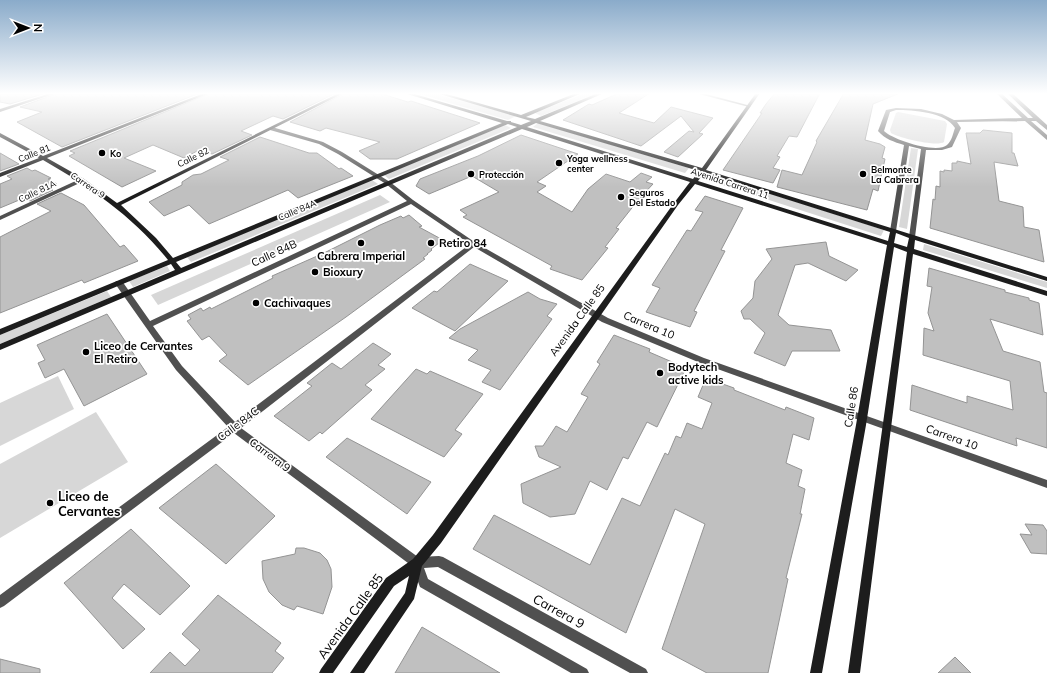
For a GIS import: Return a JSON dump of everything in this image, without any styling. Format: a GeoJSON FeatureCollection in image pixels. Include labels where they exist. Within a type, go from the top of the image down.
{"type":"FeatureCollection","features":[{"type":"Feature","properties":{"kind":"street","name":"Calle 81"},"geometry":{"type":"LineString","coordinates":[[0,176],[128,124]]}},
{"type":"Feature","properties":{"kind":"street","name":"Calle 82"},"geometry":{"type":"LineString","coordinates":[[117,205],[281,124]]}},
{"type":"Feature","properties":{"kind":"street","name":"Calle 84A"},"geometry":{"type":"LineString","coordinates":[[0,332],[501,124]]}},
{"type":"Feature","properties":{"kind":"street","name":"Avenida Carrera 11"},"geometry":{"type":"LineString","coordinates":[[514,124],[1047,294]]}},
{"type":"Feature","properties":{"kind":"street","name":"Calle 84A"},"geometry":{"type":"LineString","coordinates":[[0,347],[179,270],[528,124]]}},
{"type":"Feature","properties":{"kind":"street","name":"Avenida Carrera 11"},"geometry":{"type":"LineString","coordinates":[[548,124],[702,170],[1047,279]]}},
{"type":"Feature","properties":{"kind":"street","name":"Avenida Calle 85"},"geometry":{"type":"LineString","coordinates":[[325,673],[390,582],[417,563],[458,510],[735,124]]}},
{"type":"Feature","properties":{"kind":"street"},"geometry":{"type":"LineString","coordinates":[[884,124],[882,132],[892,140],[940,149],[948,147],[958,128],[956,124]]}},
{"type":"Feature","properties":{"kind":"street"},"geometry":{"type":"LineString","coordinates":[[1032,124],[1047,138]]}},
{"type":"Feature","properties":{"kind":"street","name":"Carrera 10"},"geometry":{"type":"LineString","coordinates":[[272,129],[321,143],[340,153],[378,176],[411,201],[474,244],[597,315],[701,360],[1047,484]]}},
{"type":"Feature","properties":{"kind":"street","name":"Carrera 9"},"geometry":{"type":"LineString","coordinates":[[0,135],[82,180],[117,205],[155,240],[179,270]]}},
{"type":"Feature","properties":{"kind":"street","name":"Calle 86"},"geometry":{"type":"LineString","coordinates":[[816,673],[862,418],[907,144]]}},
{"type":"Feature","properties":{"kind":"street"},"geometry":{"type":"LineString","coordinates":[[854,673],[924,147]]}},
{"type":"Feature","properties":{"kind":"street","name":"Calle 81A"},"geometry":{"type":"LineString","coordinates":[[0,218],[82,180]]}},
{"type":"Feature","properties":{"kind":"street","name":"Calle 84B"},"geometry":{"type":"LineString","coordinates":[[148,325],[411,201]]}},
{"type":"Feature","properties":{"kind":"street","name":"Calle 84C"},"geometry":{"type":"LineString","coordinates":[[0,602],[234,428],[474,244]]}},
{"type":"Feature","properties":{"kind":"street","name":"Carrera 9"},"geometry":{"type":"LineString","coordinates":[[119,283],[179,368],[234,428],[417,563],[439,562],[642,673]]}},
{"type":"Feature","properties":{"kind":"street","name":"Avenida Calle 85"},"geometry":{"type":"LineString","coordinates":[[356,673],[410,595],[417,563]]}},
{"type":"Feature","properties":{"kind":"street"},"geometry":{"type":"LineString","coordinates":[[417,563],[424,583],[583,673]]}},
{"type":"Feature","properties":{"kind":"shaded area"},"geometry":{"type":"Polygon","coordinates":[[[536,124],[543,124],[689,168],[685,173],[533,127],[536,124]]]}},
{"type":"Feature","properties":{"kind":"shaded area"},"geometry":{"type":"Polygon","coordinates":[[[892,124],[947,124],[944,142],[940,143],[918,141],[902,137],[891,133],[890,130],[892,124]]]}},
{"type":"Feature","properties":{"kind":"shaded area"},"geometry":{"type":"Polygon","coordinates":[[[505,125],[511,128],[389,179],[384,175],[505,125]]]}},
{"type":"Feature","properties":{"kind":"shaded area"},"geometry":{"type":"Polygon","coordinates":[[[911,148],[918,149],[907,229],[899,227],[911,148]]]}},
{"type":"Feature","properties":{"kind":"shaded area"},"geometry":{"type":"Polygon","coordinates":[[[709,174],[884,230],[881,236],[704,179],[709,174]]]}},
{"type":"Feature","properties":{"kind":"shaded area"},"geometry":{"type":"Polygon","coordinates":[[[372,180],[378,184],[191,262],[187,257],[372,180]]]}},
{"type":"Feature","properties":{"kind":"shaded area"},"geometry":{"type":"Polygon","coordinates":[[[380,195],[390,202],[158,305],[151,295],[380,195]]]}},
{"type":"Feature","properties":{"kind":"shaded area"},"geometry":{"type":"Polygon","coordinates":[[[924,244],[1047,282],[1047,288],[923,250],[924,244]]]}},
{"type":"Feature","properties":{"kind":"shaded area"},"geometry":{"type":"Polygon","coordinates":[[[167,266],[170,271],[133,287],[129,281],[167,266]]]}},
{"type":"Feature","properties":{"kind":"shaded area"},"geometry":{"type":"Polygon","coordinates":[[[107,291],[111,297],[0,344],[0,335],[107,291]]]}},
{"type":"Feature","properties":{"kind":"shaded area"},"geometry":{"type":"Polygon","coordinates":[[[58,376],[74,409],[0,446],[0,403],[58,376]]]}},
{"type":"Feature","properties":{"kind":"shaded area"},"geometry":{"type":"Polygon","coordinates":[[[96,412],[128,462],[0,538],[0,464],[96,412]]]}},
{"type":"Feature","properties":{"kind":"building"},"geometry":{"type":"Polygon","coordinates":[[[21,124],[120,124],[62,147],[21,124]]]}},
{"type":"Feature","properties":{"kind":"building"},"geometry":{"type":"Polygon","coordinates":[[[135,124],[255,124],[241,131],[252,135],[212,154],[199,150],[184,158],[153,145],[124,158],[156,171],[122,187],[69,156],[75,153],[70,151],[135,124]]]}},
{"type":"Feature","properties":{"kind":"building"},"geometry":{"type":"Polygon","coordinates":[[[298,124],[477,124],[397,159],[370,159],[359,151],[380,142],[326,128],[320,131],[298,124]]]}},
{"type":"Feature","properties":{"kind":"building"},"geometry":{"type":"Polygon","coordinates":[[[576,124],[670,124],[641,146],[576,124]]]}},
{"type":"Feature","properties":{"kind":"building"},"geometry":{"type":"Polygon","coordinates":[[[688,124],[707,124],[699,133],[703,134],[678,157],[664,152],[689,131],[694,132],[688,124]]]}},
{"type":"Feature","properties":{"kind":"building"},"geometry":{"type":"Polygon","coordinates":[[[754,124],[804,124],[797,137],[789,136],[777,156],[780,157],[773,168],[780,170],[773,183],[723,170],[754,124]]]}},
{"type":"Feature","properties":{"kind":"building"},"geometry":{"type":"Polygon","coordinates":[[[826,124],[868,124],[865,140],[885,147],[882,158],[885,159],[878,191],[873,189],[867,210],[777,187],[782,170],[802,175],[817,142],[816,141],[826,124]]]}},
{"type":"Feature","properties":{"kind":"building"},"geometry":{"type":"Polygon","coordinates":[[[983,130],[1012,133],[1012,153],[1014,153],[1018,166],[994,162],[999,201],[1023,207],[1024,227],[1039,230],[1044,262],[930,228],[936,186],[940,187],[940,171],[952,171],[952,163],[957,163],[957,161],[971,164],[966,133],[980,133],[983,130]]]}},
{"type":"Feature","properties":{"kind":"building"},"geometry":{"type":"Polygon","coordinates":[[[521,135],[578,154],[537,182],[546,186],[537,192],[572,212],[588,189],[606,174],[630,182],[641,173],[652,177],[646,182],[653,184],[616,228],[619,229],[605,247],[608,248],[582,280],[550,269],[552,266],[463,217],[467,215],[460,210],[499,192],[472,176],[429,194],[416,186],[420,179],[478,156],[521,135]]]}},
{"type":"Feature","properties":{"kind":"building"},"geometry":{"type":"Polygon","coordinates":[[[260,137],[309,153],[317,153],[339,169],[341,168],[353,176],[298,198],[288,190],[209,224],[189,205],[164,216],[149,202],[182,185],[182,182],[193,175],[201,174],[229,160],[220,157],[260,137]]]}},
{"type":"Feature","properties":{"kind":"building"},"geometry":{"type":"Polygon","coordinates":[[[0,153],[19,164],[0,171],[0,153]]]}},
{"type":"Feature","properties":{"kind":"building"},"geometry":{"type":"Polygon","coordinates":[[[27,168],[32,171],[35,170],[51,178],[48,179],[57,184],[49,188],[53,190],[30,201],[24,198],[0,208],[0,184],[12,179],[7,176],[27,168]]]}},
{"type":"Feature","properties":{"kind":"building"},"geometry":{"type":"Polygon","coordinates":[[[61,193],[84,205],[120,247],[124,245],[138,261],[84,283],[82,280],[0,313],[0,237],[51,211],[37,204],[61,193]]]}},
{"type":"Feature","properties":{"kind":"building"},"geometry":{"type":"Polygon","coordinates":[[[705,196],[743,208],[721,250],[725,251],[694,311],[697,312],[690,327],[646,312],[660,288],[652,285],[687,230],[691,231],[703,212],[695,210],[705,196]]]}},
{"type":"Feature","properties":{"kind":"building"},"geometry":{"type":"Polygon","coordinates":[[[409,215],[422,226],[419,227],[443,240],[431,249],[432,250],[423,258],[425,259],[346,317],[248,385],[219,361],[227,355],[209,336],[202,340],[187,321],[191,319],[188,315],[201,308],[203,311],[210,307],[211,309],[273,278],[272,276],[324,253],[380,225],[401,216],[403,218],[409,215]]]}},
{"type":"Feature","properties":{"kind":"building"},"geometry":{"type":"Polygon","coordinates":[[[826,242],[829,256],[858,270],[846,281],[808,263],[795,265],[778,315],[789,325],[831,330],[840,351],[792,351],[785,366],[754,353],[765,333],[750,319],[744,319],[741,311],[753,298],[755,281],[772,259],[766,249],[826,242]]]}},
{"type":"Feature","properties":{"kind":"building"},"geometry":{"type":"Polygon","coordinates":[[[470,264],[508,281],[455,331],[412,308],[434,291],[437,292],[470,264]]]}},
{"type":"Feature","properties":{"kind":"building"},"geometry":{"type":"Polygon","coordinates":[[[929,268],[1005,290],[1005,292],[1029,298],[1029,300],[1039,303],[1043,335],[990,319],[1003,351],[1040,362],[1044,392],[1047,393],[1047,448],[1016,438],[1017,446],[910,410],[912,385],[967,403],[967,396],[1013,410],[1010,381],[923,355],[924,328],[934,331],[928,313],[932,287],[927,286],[929,268]]]}},
{"type":"Feature","properties":{"kind":"building"},"geometry":{"type":"Polygon","coordinates":[[[528,292],[540,299],[557,304],[547,316],[552,319],[500,390],[482,382],[491,370],[468,360],[478,350],[449,338],[460,329],[528,292]]]}},
{"type":"Feature","properties":{"kind":"building","name":"Liceo de Cervantes El Retiro"},"geometry":{"type":"Polygon","coordinates":[[[107,314],[147,374],[84,406],[64,369],[45,378],[38,363],[45,360],[37,345],[107,314]]]}},
{"type":"Feature","properties":{"kind":"building"},"geometry":{"type":"Polygon","coordinates":[[[614,335],[650,349],[649,352],[686,368],[657,427],[647,422],[628,459],[623,457],[607,490],[590,481],[575,514],[550,517],[523,503],[521,484],[561,467],[539,457],[535,446],[543,446],[556,426],[567,432],[588,397],[581,394],[600,364],[597,362],[614,335]]]}},
{"type":"Feature","properties":{"kind":"building"},"geometry":{"type":"Polygon","coordinates":[[[373,343],[391,354],[378,365],[385,369],[365,385],[372,390],[322,434],[320,432],[309,441],[274,416],[312,386],[307,383],[332,363],[341,369],[373,343]]]}},
{"type":"Feature","properties":{"kind":"building"},"geometry":{"type":"Polygon","coordinates":[[[416,369],[427,374],[430,371],[483,394],[455,430],[462,434],[444,457],[371,419],[416,369]]]}},
{"type":"Feature","properties":{"kind":"building"},"geometry":{"type":"Polygon","coordinates":[[[706,378],[734,388],[734,390],[785,410],[786,407],[814,418],[809,440],[793,434],[786,463],[802,470],[798,486],[805,489],[800,514],[802,514],[786,578],[788,579],[768,673],[707,673],[662,649],[705,524],[675,509],[626,633],[473,549],[494,515],[590,565],[622,498],[640,506],[665,453],[668,455],[676,436],[681,438],[687,423],[702,429],[712,403],[698,397],[706,378]]]}},
{"type":"Feature","properties":{"kind":"building"},"geometry":{"type":"Polygon","coordinates":[[[347,438],[431,482],[407,514],[326,457],[347,438]]]}},
{"type":"Feature","properties":{"kind":"building"},"geometry":{"type":"Polygon","coordinates":[[[216,464],[275,516],[226,564],[159,508],[216,464]]]}},
{"type":"Feature","properties":{"kind":"building"},"geometry":{"type":"Polygon","coordinates":[[[1025,524],[1043,525],[1047,531],[1047,554],[1031,553],[1020,534],[1032,535],[1025,524]]]}},
{"type":"Feature","properties":{"kind":"building"},"geometry":{"type":"Polygon","coordinates":[[[131,529],[190,586],[160,615],[124,584],[112,598],[145,629],[123,649],[64,583],[131,529]]]}},
{"type":"Feature","properties":{"kind":"building"},"geometry":{"type":"Polygon","coordinates":[[[296,548],[304,548],[320,553],[327,560],[331,569],[332,587],[323,614],[297,606],[294,610],[282,605],[269,592],[263,579],[262,561],[295,554],[296,548]]]}},
{"type":"Feature","properties":{"kind":"building"},"geometry":{"type":"Polygon","coordinates":[[[218,595],[281,643],[275,651],[284,658],[272,673],[150,673],[170,652],[185,666],[200,650],[182,634],[218,595]]]}},
{"type":"Feature","properties":{"kind":"building"},"geometry":{"type":"Polygon","coordinates":[[[422,627],[500,673],[395,673],[422,627]]]}},
{"type":"Feature","properties":{"kind":"building"},"geometry":{"type":"Polygon","coordinates":[[[955,657],[971,673],[938,673],[955,657]]]}},
{"type":"Feature","properties":{"kind":"building"},"geometry":{"type":"Polygon","coordinates":[[[0,659],[40,669],[40,673],[0,673],[0,659]]]}},
{"type":"Feature","properties":{"kind":"place","name":"Ko"},"geometry":{"type":"Point","coordinates":[102,153]}},
{"type":"Feature","properties":{"kind":"place","name":"Yoga wellness center"},"geometry":{"type":"Point","coordinates":[559,163]}},
{"type":"Feature","properties":{"kind":"place","name":"Protección"},"geometry":{"type":"Point","coordinates":[471,174]}},
{"type":"Feature","properties":{"kind":"place","name":"Belmonte La Cabrera"},"geometry":{"type":"Point","coordinates":[863,174]}},
{"type":"Feature","properties":{"kind":"place","name":"Seguros Del Estado"},"geometry":{"type":"Point","coordinates":[621,197]}},
{"type":"Feature","properties":{"kind":"place","name":"Cabrera Imperial"},"geometry":{"type":"Point","coordinates":[361,243]}},
{"type":"Feature","properties":{"kind":"place","name":"Retiro 84"},"geometry":{"type":"Point","coordinates":[431,243]}},
{"type":"Feature","properties":{"kind":"place","name":"Bioxury"},"geometry":{"type":"Point","coordinates":[315,272]}},
{"type":"Feature","properties":{"kind":"place","name":"Cachivaques"},"geometry":{"type":"Point","coordinates":[256,303]}},
{"type":"Feature","properties":{"kind":"place","name":"Liceo de Cervantes El Retiro"},"geometry":{"type":"Point","coordinates":[86,352]}},
{"type":"Feature","properties":{"kind":"place","name":"Bodytech active kids"},"geometry":{"type":"Point","coordinates":[660,373]}},
{"type":"Feature","properties":{"kind":"place","name":"Liceo de Cervantes"},"geometry":{"type":"Point","coordinates":[50,503]}}]}
